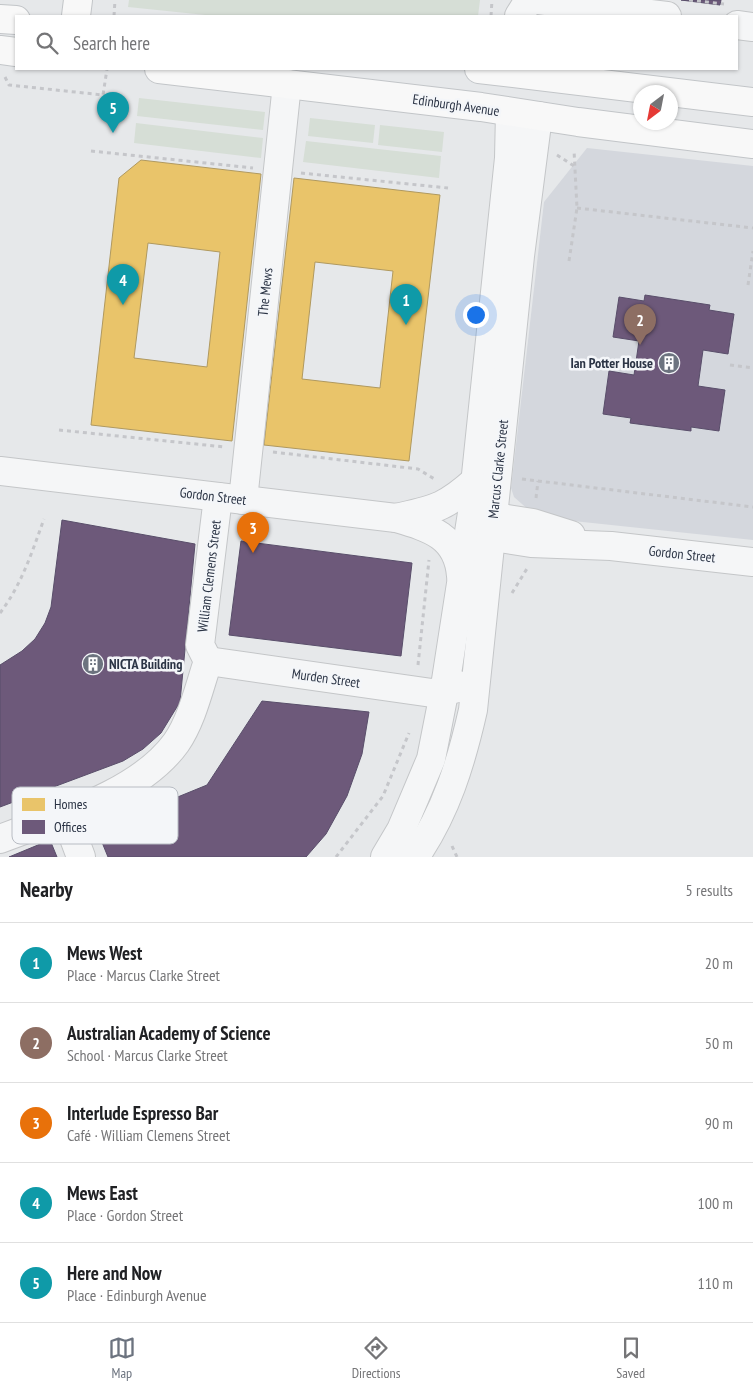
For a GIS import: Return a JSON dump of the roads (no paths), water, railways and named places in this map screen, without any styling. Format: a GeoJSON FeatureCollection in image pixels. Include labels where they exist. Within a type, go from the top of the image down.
{"type":"FeatureCollection","features":[{"type":"Feature","properties":{"kind":"main road"},"geometry":{"type":"LineString","coordinates":[[76,15],[78,0]]}},
{"type":"Feature","properties":{"kind":"main road"},"geometry":{"type":"LineString","coordinates":[[0,19],[15,20]]}},
{"type":"Feature","properties":{"kind":"main road"},"geometry":{"type":"LineString","coordinates":[[0,50],[15,52]]}},
{"type":"Feature","properties":{"kind":"main road","name":"Edinburgh Avenue"},"geometry":{"type":"LineString","coordinates":[[168,70],[753,144]]}},
{"type":"Feature","properties":{"kind":"main road"},"geometry":{"type":"LineString","coordinates":[[496,70],[540,72],[753,102]]}},
{"type":"Feature","properties":{"kind":"main road","name":"Marcus Clarke Street"},"geometry":{"type":"LineString","coordinates":[[510,112],[512,71]]}},
{"type":"Feature","properties":{"kind":"main road","name":"Marcus Clarke Street"},"geometry":{"type":"LineString","coordinates":[[538,116],[540,72]]}},
{"type":"Feature","properties":{"kind":"street"},"geometry":{"type":"LineString","coordinates":[[520,15],[530,0],[538,15]]}},
{"type":"Feature","properties":{"kind":"street"},"geometry":{"type":"LineString","coordinates":[[538,0],[659,15]]}},
{"type":"Feature","properties":{"kind":"street"},"geometry":{"type":"LineString","coordinates":[[738,25],[753,27]]}},
{"type":"Feature","properties":{"kind":"street","name":"The Mews"},"geometry":{"type":"LineString","coordinates":[[231,498],[288,84]]}},
{"type":"Feature","properties":{"kind":"street","name":"Marcus Clarke Street"},"geometry":{"type":"LineString","coordinates":[[396,856],[401,830],[431,759],[444,692],[474,579],[486,478],[509,158],[510,112]]}},
{"type":"Feature","properties":{"kind":"street","name":"Marcus Clarke Street"},"geometry":{"type":"LineString","coordinates":[[486,478],[520,256],[538,116]]}},
{"type":"Feature","properties":{"kind":"street","name":"Gordon Street"},"geometry":{"type":"LineString","coordinates":[[0,471],[396,518],[433,520],[474,579]]}},
{"type":"Feature","properties":{"kind":"street"},"geometry":{"type":"LineString","coordinates":[[433,520],[455,499],[486,478]]}},
{"type":"Feature","properties":{"kind":"street","name":"William Clemens Street"},"geometry":{"type":"LineString","coordinates":[[208,661],[200,646],[231,498]]}},
{"type":"Feature","properties":{"kind":"street","name":"Gordon Street"},"geometry":{"type":"LineString","coordinates":[[481,525],[533,523],[611,546]]}},
{"type":"Feature","properties":{"kind":"street","name":"Gordon Street"},"geometry":{"type":"LineString","coordinates":[[481,525],[527,542],[611,546],[753,562]]}},
{"type":"Feature","properties":{"kind":"street"},"geometry":{"type":"LineString","coordinates":[[474,579],[527,542]]}},
{"type":"Feature","properties":{"kind":"street","name":"Marcus Clarke Street"},"geometry":{"type":"LineString","coordinates":[[396,856],[428,837],[448,799],[463,757],[473,710],[482,626],[474,579]]}},
{"type":"Feature","properties":{"kind":"street"},"geometry":{"type":"LineString","coordinates":[[444,692],[454,690],[460,682],[466,642],[482,626]]}},
{"type":"Feature","properties":{"kind":"street"},"geometry":{"type":"LineString","coordinates":[[125,787],[136,782],[158,763],[176,743],[187,724],[208,661]]}},
{"type":"Feature","properties":{"kind":"street","name":"Murden Street"},"geometry":{"type":"LineString","coordinates":[[208,661],[416,690],[444,692]]}},
{"type":"Feature","properties":{"kind":"street"},"geometry":{"type":"LineString","coordinates":[[0,840],[12,835]]}},
{"type":"Feature","properties":{"kind":"street"},"geometry":{"type":"LineString","coordinates":[[76,844],[81,857]]}},
{"type":"Feature","properties":{"kind":"place","name":"Here and Now"},"geometry":{"type":"Point","coordinates":[113,133]}},
{"type":"Feature","properties":{"kind":"place","name":"Mews East"},"geometry":{"type":"Point","coordinates":[123,305]}},
{"type":"Feature","properties":{"kind":"place","name":"Mews West"},"geometry":{"type":"Point","coordinates":[406,325]}},
{"type":"Feature","properties":{"kind":"place","name":"Australian Academy of Science"},"geometry":{"type":"Point","coordinates":[640,345]}},
{"type":"Feature","properties":{"kind":"place","name":"Ian Potter House"},"geometry":{"type":"Point","coordinates":[669,363]}},
{"type":"Feature","properties":{"kind":"place","name":"Interlude Espresso Bar"},"geometry":{"type":"Point","coordinates":[253,553]}},
{"type":"Feature","properties":{"kind":"place","name":"NICTA Building"},"geometry":{"type":"Point","coordinates":[93,664]}}]}
